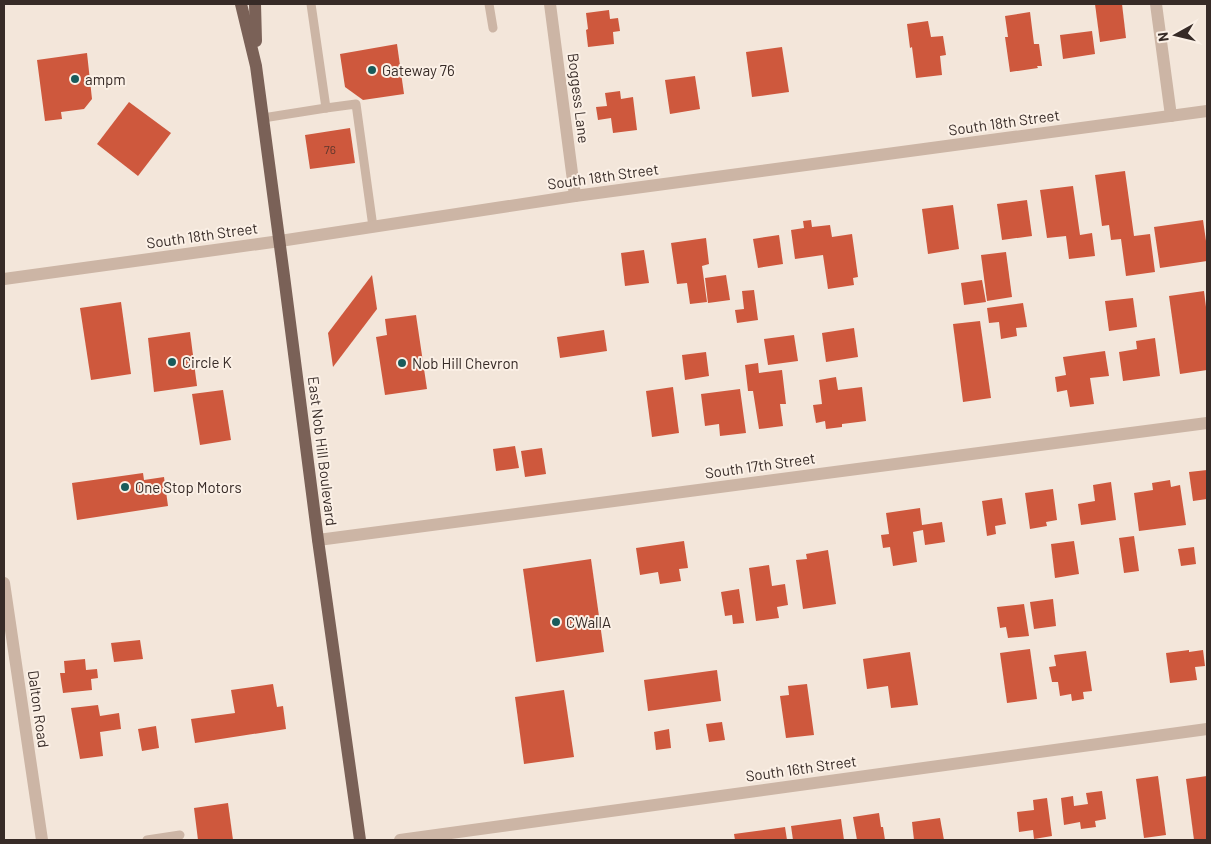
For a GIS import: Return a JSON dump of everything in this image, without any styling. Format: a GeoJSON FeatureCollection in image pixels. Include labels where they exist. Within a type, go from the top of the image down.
{"type":"FeatureCollection","features":[{"type":"Feature","properties":{"kind":"main road","name":"East Nob Hill Boulevard"},"geometry":{"type":"LineString","coordinates":[[241,4],[256,66],[318,540],[360,840]]}},
{"type":"Feature","properties":{"kind":"main road","name":"East Nob Hill Boulevard"},"geometry":{"type":"LineString","coordinates":[[255,4],[256,66]]}},
{"type":"Feature","properties":{"kind":"street","name":"Boggess Lane"},"geometry":{"type":"LineString","coordinates":[[550,4],[575,196]]}},
{"type":"Feature","properties":{"kind":"street"},"geometry":{"type":"LineString","coordinates":[[1156,4],[1171,116]]}},
{"type":"Feature","properties":{"kind":"street","name":"South 18th Street"},"geometry":{"type":"LineString","coordinates":[[4,279],[280,241],[575,196],[1207,112]]}},
{"type":"Feature","properties":{"kind":"street","name":"South 17th Street"},"geometry":{"type":"LineString","coordinates":[[318,540],[1207,423]]}},
{"type":"Feature","properties":{"kind":"street","name":"Dalton Road"},"geometry":{"type":"LineString","coordinates":[[4,583],[42,840]]}},
{"type":"Feature","properties":{"kind":"street","name":"South 16th Street"},"geometry":{"type":"LineString","coordinates":[[400,840],[1207,729]]}},
{"type":"Feature","properties":{"kind":"lane"},"geometry":{"type":"LineString","coordinates":[[311,4],[326,108]]}},
{"type":"Feature","properties":{"kind":"lane"},"geometry":{"type":"LineString","coordinates":[[489,4],[492,28]]}},
{"type":"Feature","properties":{"kind":"lane"},"geometry":{"type":"LineString","coordinates":[[263,118],[356,104],[373,227]]}},
{"type":"Feature","properties":{"kind":"lane"},"geometry":{"type":"LineString","coordinates":[[147,840],[180,835]]}},
{"type":"Feature","properties":{"kind":"building"},"geometry":{"type":"Polygon","coordinates":[[[1095,4],[1122,4],[1126,38],[1100,42],[1095,4]]]}},
{"type":"Feature","properties":{"kind":"building"},"geometry":{"type":"Polygon","coordinates":[[[609,10],[610,19],[618,18],[620,31],[613,32],[614,44],[588,47],[586,13],[609,10]]]}},
{"type":"Feature","properties":{"kind":"building"},"geometry":{"type":"Polygon","coordinates":[[[1030,12],[1034,44],[1039,44],[1042,66],[1010,72],[1005,37],[1008,37],[1005,16],[1030,12]]]}},
{"type":"Feature","properties":{"kind":"building"},"geometry":{"type":"Polygon","coordinates":[[[928,21],[931,37],[943,36],[946,55],[940,56],[942,75],[916,78],[907,24],[928,21]]]}},
{"type":"Feature","properties":{"kind":"building"},"geometry":{"type":"Polygon","coordinates":[[[1092,31],[1095,54],[1063,59],[1060,35],[1092,31]]]}},
{"type":"Feature","properties":{"kind":"building","name":"Gateway 76"},"geometry":{"type":"Polygon","coordinates":[[[397,44],[404,94],[363,100],[345,87],[340,54],[397,44]]]}},
{"type":"Feature","properties":{"kind":"building"},"geometry":{"type":"Polygon","coordinates":[[[782,47],[789,92],[752,97],[746,52],[782,47]]]}},
{"type":"Feature","properties":{"kind":"building"},"geometry":{"type":"Polygon","coordinates":[[[87,53],[92,99],[84,109],[61,112],[62,119],[45,121],[37,60],[87,53]]]}},
{"type":"Feature","properties":{"kind":"building"},"geometry":{"type":"Polygon","coordinates":[[[695,76],[700,109],[670,114],[665,80],[695,76]]]}},
{"type":"Feature","properties":{"kind":"building"},"geometry":{"type":"Polygon","coordinates":[[[620,91],[621,99],[633,97],[637,130],[613,133],[611,118],[598,120],[596,107],[607,106],[605,93],[620,91]]]}},
{"type":"Feature","properties":{"kind":"building"},"geometry":{"type":"Polygon","coordinates":[[[129,102],[171,133],[138,176],[97,144],[129,102]]]}},
{"type":"Feature","properties":{"kind":"building"},"geometry":{"type":"Polygon","coordinates":[[[350,128],[355,163],[310,169],[305,135],[350,128]]]}},
{"type":"Feature","properties":{"kind":"building"},"geometry":{"type":"Polygon","coordinates":[[[1125,171],[1134,236],[1150,234],[1155,272],[1126,276],[1121,239],[1111,240],[1109,225],[1102,226],[1095,175],[1125,171]]]}},
{"type":"Feature","properties":{"kind":"building"},"geometry":{"type":"Polygon","coordinates":[[[1073,186],[1080,235],[1092,233],[1095,256],[1069,259],[1066,236],[1047,238],[1040,190],[1073,186]]]}},
{"type":"Feature","properties":{"kind":"building"},"geometry":{"type":"Polygon","coordinates":[[[1027,200],[1032,236],[1002,240],[997,204],[1027,200]]]}},
{"type":"Feature","properties":{"kind":"building"},"geometry":{"type":"Polygon","coordinates":[[[953,205],[959,249],[928,254],[922,209],[953,205]]]}},
{"type":"Feature","properties":{"kind":"building"},"geometry":{"type":"Polygon","coordinates":[[[811,220],[812,227],[830,225],[832,237],[852,234],[858,277],[853,278],[854,285],[828,289],[823,255],[795,259],[791,230],[804,228],[803,221],[811,220]]]}},
{"type":"Feature","properties":{"kind":"building"},"geometry":{"type":"Polygon","coordinates":[[[1203,220],[1207,261],[1160,268],[1154,227],[1203,220]]]}},
{"type":"Feature","properties":{"kind":"building"},"geometry":{"type":"Polygon","coordinates":[[[779,235],[783,264],[758,268],[753,239],[779,235]]]}},
{"type":"Feature","properties":{"kind":"building"},"geometry":{"type":"Polygon","coordinates":[[[706,238],[709,264],[702,266],[707,302],[690,304],[687,283],[677,284],[671,243],[706,238]]]}},
{"type":"Feature","properties":{"kind":"building"},"geometry":{"type":"Polygon","coordinates":[[[644,250],[649,283],[625,286],[621,253],[644,250]]]}},
{"type":"Feature","properties":{"kind":"building"},"geometry":{"type":"Polygon","coordinates":[[[1006,252],[1012,297],[987,301],[981,255],[1006,252]]]}},
{"type":"Feature","properties":{"kind":"building"},"geometry":{"type":"Polygon","coordinates":[[[372,275],[377,309],[333,367],[328,333],[372,275]]]}},
{"type":"Feature","properties":{"kind":"building"},"geometry":{"type":"Polygon","coordinates":[[[726,275],[730,300],[708,303],[705,278],[726,275]]]}},
{"type":"Feature","properties":{"kind":"building"},"geometry":{"type":"Polygon","coordinates":[[[982,280],[986,302],[964,305],[961,283],[982,280]]]}},
{"type":"Feature","properties":{"kind":"building"},"geometry":{"type":"Polygon","coordinates":[[[754,290],[758,320],[737,323],[735,310],[744,309],[742,291],[754,290]]]}},
{"type":"Feature","properties":{"kind":"building"},"geometry":{"type":"Polygon","coordinates":[[[1204,291],[1207,315],[1207,370],[1180,374],[1169,296],[1204,291]]]}},
{"type":"Feature","properties":{"kind":"building"},"geometry":{"type":"Polygon","coordinates":[[[1133,298],[1137,327],[1109,331],[1105,301],[1133,298]]]}},
{"type":"Feature","properties":{"kind":"building"},"geometry":{"type":"Polygon","coordinates":[[[121,302],[131,374],[91,380],[80,308],[121,302]]]}},
{"type":"Feature","properties":{"kind":"building"},"geometry":{"type":"Polygon","coordinates":[[[1023,303],[1027,327],[1016,328],[1017,336],[1001,339],[999,322],[989,323],[987,308],[1023,303]]]}},
{"type":"Feature","properties":{"kind":"building","name":"Nob Hill Chevron"},"geometry":{"type":"Polygon","coordinates":[[[416,315],[427,389],[385,395],[376,337],[387,335],[385,319],[416,315]]]}},
{"type":"Feature","properties":{"kind":"building"},"geometry":{"type":"Polygon","coordinates":[[[980,321],[991,398],[963,402],[953,324],[980,321]]]}},
{"type":"Feature","properties":{"kind":"building"},"geometry":{"type":"Polygon","coordinates":[[[854,328],[858,357],[826,362],[822,333],[854,328]]]}},
{"type":"Feature","properties":{"kind":"building"},"geometry":{"type":"Polygon","coordinates":[[[604,330],[607,351],[560,358],[557,337],[604,330]]]}},
{"type":"Feature","properties":{"kind":"building","name":"Circle K"},"geometry":{"type":"Polygon","coordinates":[[[190,332],[197,386],[154,392],[148,338],[190,332]]]}},
{"type":"Feature","properties":{"kind":"building"},"geometry":{"type":"Polygon","coordinates":[[[794,335],[798,361],[768,365],[764,339],[794,335]]]}},
{"type":"Feature","properties":{"kind":"building"},"geometry":{"type":"Polygon","coordinates":[[[1155,338],[1160,376],[1123,381],[1119,352],[1137,349],[1136,341],[1155,338]]]}},
{"type":"Feature","properties":{"kind":"building"},"geometry":{"type":"Polygon","coordinates":[[[1105,351],[1109,376],[1090,378],[1094,404],[1070,407],[1067,390],[1057,392],[1055,377],[1066,375],[1063,357],[1105,351]]]}},
{"type":"Feature","properties":{"kind":"building"},"geometry":{"type":"Polygon","coordinates":[[[706,352],[709,376],[685,380],[682,355],[706,352]]]}},
{"type":"Feature","properties":{"kind":"building"},"geometry":{"type":"Polygon","coordinates":[[[758,363],[759,373],[782,370],[786,404],[780,404],[783,426],[759,429],[753,391],[748,391],[745,365],[758,363]]]}},
{"type":"Feature","properties":{"kind":"building"},"geometry":{"type":"Polygon","coordinates":[[[836,377],[838,390],[862,387],[866,421],[842,424],[842,427],[826,429],[825,421],[816,423],[813,405],[822,404],[819,380],[836,377]]]}},
{"type":"Feature","properties":{"kind":"building"},"geometry":{"type":"Polygon","coordinates":[[[673,387],[679,433],[652,437],[646,391],[673,387]]]}},
{"type":"Feature","properties":{"kind":"building"},"geometry":{"type":"Polygon","coordinates":[[[740,389],[746,433],[720,436],[719,424],[705,426],[701,394],[740,389]]]}},
{"type":"Feature","properties":{"kind":"building"},"geometry":{"type":"Polygon","coordinates":[[[223,390],[231,440],[200,445],[192,394],[223,390]]]}},
{"type":"Feature","properties":{"kind":"building"},"geometry":{"type":"Polygon","coordinates":[[[515,446],[519,468],[496,471],[493,449],[515,446]]]}},
{"type":"Feature","properties":{"kind":"building"},"geometry":{"type":"Polygon","coordinates":[[[542,448],[546,474],[525,477],[521,451],[542,448]]]}},
{"type":"Feature","properties":{"kind":"building"},"geometry":{"type":"Polygon","coordinates":[[[1207,470],[1207,499],[1193,501],[1189,472],[1207,470]]]}},
{"type":"Feature","properties":{"kind":"building"},"geometry":{"type":"Polygon","coordinates":[[[143,473],[144,480],[164,477],[168,506],[77,520],[72,483],[143,473]]]}},
{"type":"Feature","properties":{"kind":"building"},"geometry":{"type":"Polygon","coordinates":[[[1170,480],[1171,487],[1180,485],[1186,525],[1139,531],[1134,493],[1153,490],[1152,483],[1170,480]]]}},
{"type":"Feature","properties":{"kind":"building"},"geometry":{"type":"Polygon","coordinates":[[[1111,482],[1116,520],[1081,525],[1078,504],[1095,501],[1093,485],[1111,482]]]}},
{"type":"Feature","properties":{"kind":"building"},"geometry":{"type":"Polygon","coordinates":[[[1053,489],[1057,520],[1046,522],[1047,526],[1030,529],[1025,493],[1053,489]]]}},
{"type":"Feature","properties":{"kind":"building"},"geometry":{"type":"Polygon","coordinates":[[[1002,498],[1006,524],[995,526],[996,534],[987,536],[982,501],[1002,498]]]}},
{"type":"Feature","properties":{"kind":"building"},"geometry":{"type":"Polygon","coordinates":[[[920,508],[922,525],[942,522],[945,542],[925,545],[923,530],[913,532],[917,562],[893,566],[890,547],[883,548],[881,535],[889,534],[886,513],[920,508]]]}},
{"type":"Feature","properties":{"kind":"building"},"geometry":{"type":"Polygon","coordinates":[[[1134,536],[1139,571],[1124,573],[1119,538],[1134,536]]]}},
{"type":"Feature","properties":{"kind":"building"},"geometry":{"type":"Polygon","coordinates":[[[684,541],[688,568],[679,569],[681,581],[660,584],[658,572],[640,575],[636,548],[684,541]]]}},
{"type":"Feature","properties":{"kind":"building"},"geometry":{"type":"Polygon","coordinates":[[[1074,541],[1079,574],[1055,578],[1051,544],[1074,541]]]}},
{"type":"Feature","properties":{"kind":"building"},"geometry":{"type":"Polygon","coordinates":[[[1194,547],[1196,564],[1181,566],[1178,549],[1194,547]]]}},
{"type":"Feature","properties":{"kind":"building"},"geometry":{"type":"Polygon","coordinates":[[[828,550],[836,604],[803,609],[796,560],[807,559],[806,554],[828,550]]]}},
{"type":"Feature","properties":{"kind":"building"},"geometry":{"type":"Polygon","coordinates":[[[591,559],[604,652],[536,662],[523,569],[591,559]]]}},
{"type":"Feature","properties":{"kind":"building"},"geometry":{"type":"Polygon","coordinates":[[[769,565],[772,586],[785,584],[788,605],[777,607],[779,618],[756,621],[749,568],[769,565]]]}},
{"type":"Feature","properties":{"kind":"building"},"geometry":{"type":"Polygon","coordinates":[[[739,589],[744,623],[733,624],[732,615],[725,616],[721,592],[739,589]]]}},
{"type":"Feature","properties":{"kind":"building"},"geometry":{"type":"Polygon","coordinates":[[[1053,599],[1056,626],[1034,629],[1030,602],[1053,599]]]}},
{"type":"Feature","properties":{"kind":"building"},"geometry":{"type":"Polygon","coordinates":[[[1024,604],[1029,636],[1008,638],[1006,627],[1000,628],[997,607],[1024,604]]]}},
{"type":"Feature","properties":{"kind":"building"},"geometry":{"type":"Polygon","coordinates":[[[140,640],[143,659],[114,662],[111,643],[140,640]]]}},
{"type":"Feature","properties":{"kind":"building"},"geometry":{"type":"Polygon","coordinates":[[[1030,649],[1037,699],[1007,703],[1000,653],[1030,649]]]}},
{"type":"Feature","properties":{"kind":"building"},"geometry":{"type":"Polygon","coordinates":[[[1189,650],[1189,652],[1203,650],[1205,666],[1195,667],[1197,680],[1170,683],[1166,653],[1189,650]]]}},
{"type":"Feature","properties":{"kind":"building"},"geometry":{"type":"Polygon","coordinates":[[[1086,651],[1092,691],[1083,692],[1084,699],[1072,701],[1071,694],[1060,696],[1058,682],[1052,682],[1049,667],[1056,666],[1054,655],[1086,651]]]}},
{"type":"Feature","properties":{"kind":"building"},"geometry":{"type":"Polygon","coordinates":[[[910,652],[918,705],[891,708],[888,686],[867,689],[863,659],[910,652]]]}},
{"type":"Feature","properties":{"kind":"building"},"geometry":{"type":"Polygon","coordinates":[[[85,659],[86,670],[97,669],[98,678],[91,679],[92,690],[63,693],[60,673],[65,673],[64,661],[85,659]]]}},
{"type":"Feature","properties":{"kind":"building"},"geometry":{"type":"Polygon","coordinates":[[[717,670],[721,701],[648,711],[644,680],[717,670]]]}},
{"type":"Feature","properties":{"kind":"building"},"geometry":{"type":"Polygon","coordinates":[[[273,684],[277,707],[283,706],[286,729],[195,743],[191,719],[235,713],[231,690],[273,684]]]}},
{"type":"Feature","properties":{"kind":"building"},"geometry":{"type":"Polygon","coordinates":[[[807,684],[814,735],[786,738],[780,696],[789,695],[788,686],[807,684]]]}},
{"type":"Feature","properties":{"kind":"building"},"geometry":{"type":"Polygon","coordinates":[[[564,690],[574,757],[524,764],[515,697],[564,690]]]}},
{"type":"Feature","properties":{"kind":"building"},"geometry":{"type":"Polygon","coordinates":[[[98,705],[100,716],[119,713],[121,729],[100,732],[103,756],[80,759],[71,708],[98,705]]]}},
{"type":"Feature","properties":{"kind":"building"},"geometry":{"type":"Polygon","coordinates":[[[722,722],[725,740],[709,742],[706,724],[722,722]]]}},
{"type":"Feature","properties":{"kind":"building"},"geometry":{"type":"Polygon","coordinates":[[[156,726],[159,748],[142,751],[138,729],[156,726]]]}},
{"type":"Feature","properties":{"kind":"building"},"geometry":{"type":"Polygon","coordinates":[[[669,729],[671,748],[656,750],[654,732],[669,729]]]}},
{"type":"Feature","properties":{"kind":"building"},"geometry":{"type":"Polygon","coordinates":[[[1158,776],[1166,835],[1144,838],[1136,779],[1158,776]]]}},
{"type":"Feature","properties":{"kind":"building"},"geometry":{"type":"Polygon","coordinates":[[[1207,776],[1207,840],[1194,840],[1186,779],[1207,776]]]}},
{"type":"Feature","properties":{"kind":"building"},"geometry":{"type":"Polygon","coordinates":[[[1102,791],[1106,819],[1095,821],[1096,827],[1081,829],[1080,822],[1064,825],[1061,798],[1073,796],[1074,806],[1088,804],[1086,793],[1102,791]]]}},
{"type":"Feature","properties":{"kind":"building"},"geometry":{"type":"Polygon","coordinates":[[[1047,798],[1052,836],[1034,839],[1033,830],[1019,832],[1017,812],[1034,810],[1033,800],[1047,798]]]}},
{"type":"Feature","properties":{"kind":"building"},"geometry":{"type":"Polygon","coordinates":[[[228,803],[233,840],[198,840],[194,808],[228,803]]]}},
{"type":"Feature","properties":{"kind":"building"},"geometry":{"type":"Polygon","coordinates":[[[879,813],[885,840],[857,840],[853,817],[879,813]]]}},
{"type":"Feature","properties":{"kind":"building"},"geometry":{"type":"Polygon","coordinates":[[[940,818],[944,840],[914,840],[912,822],[940,818]]]}},
{"type":"Feature","properties":{"kind":"building"},"geometry":{"type":"Polygon","coordinates":[[[841,819],[844,840],[793,840],[791,826],[841,819]]]}},
{"type":"Feature","properties":{"kind":"building"},"geometry":{"type":"Polygon","coordinates":[[[785,827],[787,840],[735,840],[734,834],[785,827]]]}},
{"type":"Feature","properties":{"kind":"place","name":"Gateway 76"},"geometry":{"type":"Point","coordinates":[372,70]}},
{"type":"Feature","properties":{"kind":"place","name":"ampm"},"geometry":{"type":"Point","coordinates":[75,79]}},
{"type":"Feature","properties":{"kind":"place","name":"Circle K"},"geometry":{"type":"Point","coordinates":[172,362]}},
{"type":"Feature","properties":{"kind":"place","name":"Nob Hill Chevron"},"geometry":{"type":"Point","coordinates":[402,363]}},
{"type":"Feature","properties":{"kind":"place","name":"One Stop Motors"},"geometry":{"type":"Point","coordinates":[125,487]}},
{"type":"Feature","properties":{"kind":"place","name":"CWallA"},"geometry":{"type":"Point","coordinates":[556,622]}}]}
